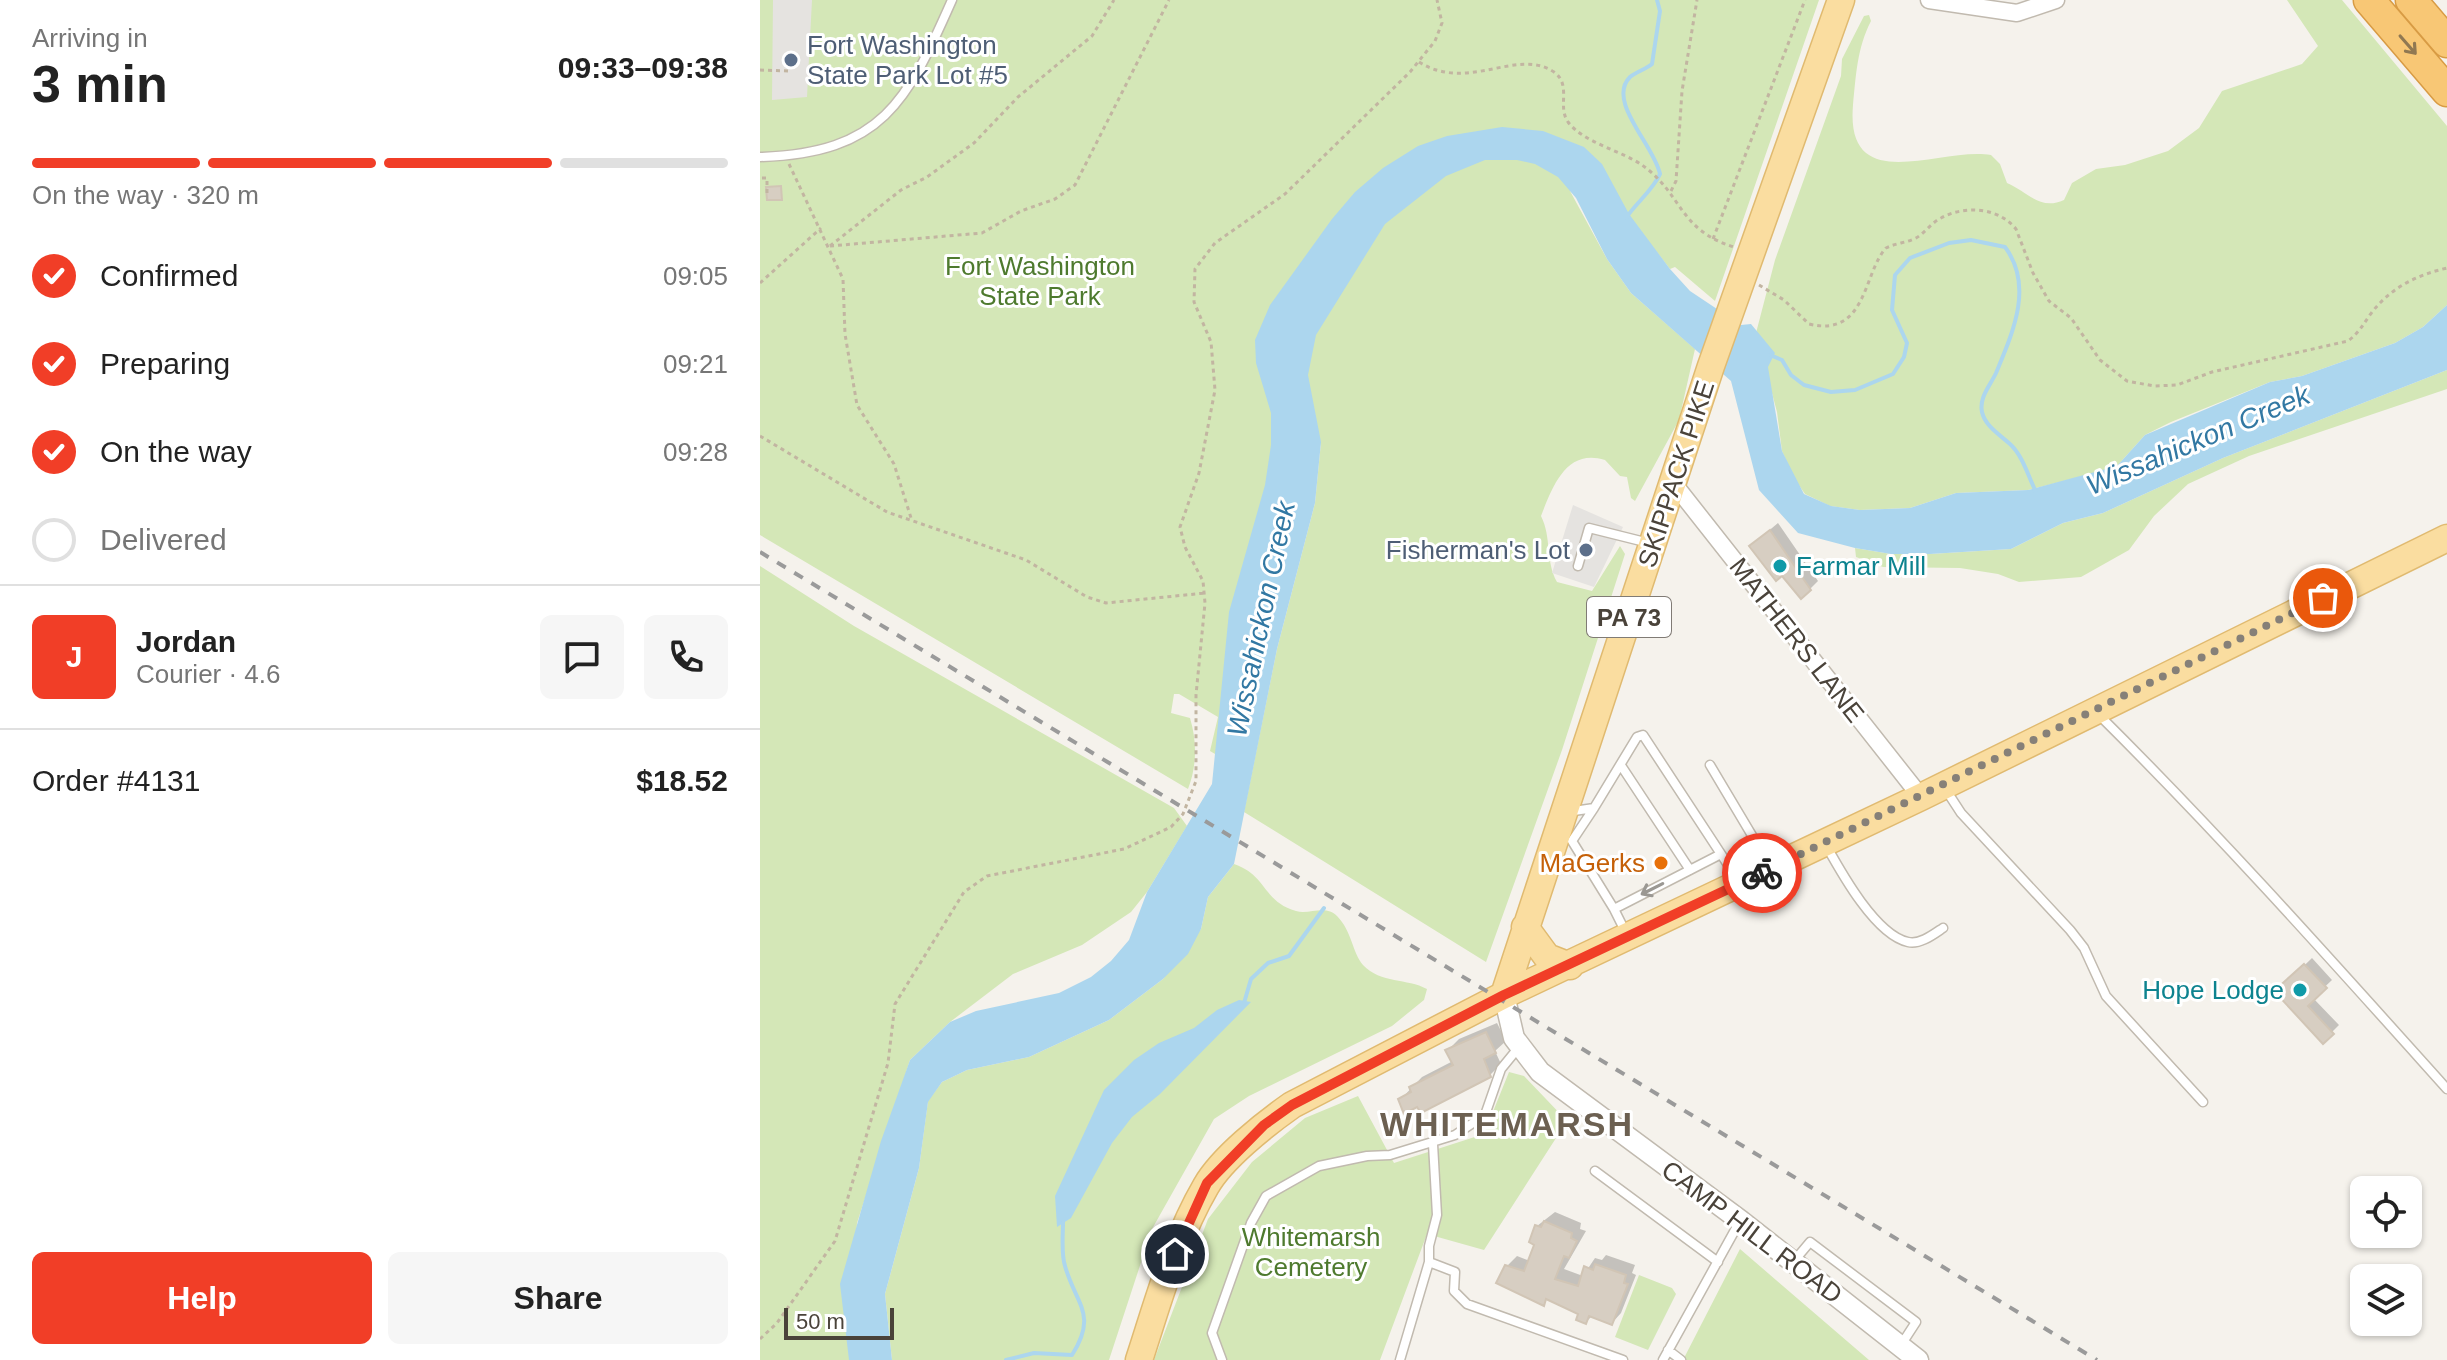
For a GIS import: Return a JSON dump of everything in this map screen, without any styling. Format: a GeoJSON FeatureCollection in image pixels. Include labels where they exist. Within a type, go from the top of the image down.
{"type":"FeatureCollection","features":[{"type":"Feature","properties":{"kind":"highway"},"geometry":{"type":"LineString","coordinates":[[2369,0],[2447,91]]}},
{"type":"Feature","properties":{"kind":"highway"},"geometry":{"type":"LineString","coordinates":[[2411,0],[2447,42]]}},
{"type":"Feature","properties":{"kind":"main road","name":"SKIPPACK PIKE"},"geometry":{"type":"LineString","coordinates":[[1504,995],[1711,366],[1841,0]]}},
{"type":"Feature","properties":{"kind":"main road"},"geometry":{"type":"LineString","coordinates":[[1139,1360],[1165,1277],[1207,1183],[1264,1125],[1327,1085],[1504,995],[1772,869],[2447,538]]}},
{"type":"Feature","properties":{"kind":"main road"},"geometry":{"type":"LineString","coordinates":[[1525,927],[1547,957],[1570,966]]}},
{"type":"Feature","properties":{"kind":"street"},"geometry":{"type":"LineString","coordinates":[[1929,0],[2017,13],[2056,0]]}},
{"type":"Feature","properties":{"kind":"street","name":"MATHERS LANE"},"geometry":{"type":"LineString","coordinates":[[1674,484],[1932,791]]}},
{"type":"Feature","properties":{"kind":"street","name":"CAMP HILL ROAD"},"geometry":{"type":"LineString","coordinates":[[1504,995],[1508,1022],[1520,1047],[1540,1072],[1741,1221],[1918,1360]]}},
{"type":"Feature","properties":{"kind":"lane"},"geometry":{"type":"LineString","coordinates":[[760,157],[785,156],[840,145],[891,112],[915,80],[952,0]]}},
{"type":"Feature","properties":{"kind":"lane"},"geometry":{"type":"LineString","coordinates":[[1578,566],[1589,528],[1654,544]]}},
{"type":"Feature","properties":{"kind":"lane"},"geometry":{"type":"LineString","coordinates":[[2095,711],[2199,814],[2447,1089]]}},
{"type":"Feature","properties":{"kind":"lane"},"geometry":{"type":"LineString","coordinates":[[1629,937],[1572,841],[1622,767],[1637,737],[1647,737],[1740,884]]}},
{"type":"Feature","properties":{"kind":"lane"},"geometry":{"type":"LineString","coordinates":[[1710,765],[1772,869]]}},
{"type":"Feature","properties":{"kind":"lane"},"geometry":{"type":"LineString","coordinates":[[1622,767],[1690,870]]}},
{"type":"Feature","properties":{"kind":"lane"},"geometry":{"type":"LineString","coordinates":[[1932,791],[1961,813],[2070,930],[2084,948],[2106,996],[2203,1102]]}},
{"type":"Feature","properties":{"kind":"lane"},"geometry":{"type":"LineString","coordinates":[[1563,813],[1594,808]]}},
{"type":"Feature","properties":{"kind":"lane"},"geometry":{"type":"LineString","coordinates":[[1825,843],[1868,911],[1890,932],[1908,942],[1919,942],[1943,928]]}},
{"type":"Feature","properties":{"kind":"lane"},"geometry":{"type":"LineString","coordinates":[[1614,909],[1721,854]]}},
{"type":"Feature","properties":{"kind":"lane"},"geometry":{"type":"LineString","coordinates":[[1222,1360],[1212,1333],[1251,1223],[1266,1196],[1319,1166],[1433,1144],[1455,1135],[1485,1115],[1501,1069],[1520,1047]]}},
{"type":"Feature","properties":{"kind":"lane"},"geometry":{"type":"LineString","coordinates":[[1400,1360],[1429,1262],[1429,1246],[1437,1215],[1433,1144]]}},
{"type":"Feature","properties":{"kind":"lane"},"geometry":{"type":"LineString","coordinates":[[1595,1171],[1718,1262]]}},
{"type":"Feature","properties":{"kind":"lane"},"geometry":{"type":"LineString","coordinates":[[1663,1360],[1741,1221]]}},
{"type":"Feature","properties":{"kind":"lane"},"geometry":{"type":"LineString","coordinates":[[1793,1262],[1810,1242],[1916,1322],[1900,1346]]}},
{"type":"Feature","properties":{"kind":"lane"},"geometry":{"type":"LineString","coordinates":[[1429,1262],[1455,1272],[1454,1291],[1467,1304],[1623,1360]]}},
{"type":"Feature","properties":{"kind":"lane"},"geometry":{"type":"LineString","coordinates":[[1668,1350],[1681,1360]]}},
{"type":"Feature","properties":{"kind":"path"},"geometry":{"type":"LineString","coordinates":[[830,246],[901,190],[927,177],[974,143],[1018,97],[1092,36],[1114,0]]}},
{"type":"Feature","properties":{"kind":"path"},"geometry":{"type":"LineString","coordinates":[[830,246],[982,233],[1021,211],[1055,199],[1075,185],[1169,0]]}},
{"type":"Feature","properties":{"kind":"path"},"geometry":{"type":"LineString","coordinates":[[760,1339],[777,1323],[835,1241],[888,1063],[895,1004],[964,892],[975,882],[999,873],[1124,849],[1171,827],[1183,814],[1196,781],[1199,744],[1196,695],[1205,593],[1200,571],[1185,547],[1180,527],[1189,494],[1199,473],[1215,390],[1211,342],[1194,302],[1195,269],[1215,243],[1285,194],[1419,62],[1435,41],[1442,23],[1437,0]]}},
{"type":"Feature","properties":{"kind":"path"},"geometry":{"type":"LineString","coordinates":[[1671,191],[1676,181],[1682,91],[1697,0]]}},
{"type":"Feature","properties":{"kind":"path"},"geometry":{"type":"LineString","coordinates":[[1713,239],[1805,0]]}},
{"type":"Feature","properties":{"kind":"path"},"geometry":{"type":"LineString","coordinates":[[1419,62],[1456,74],[1528,63],[1553,71],[1564,86],[1567,120],[1586,136],[1642,165],[1667,185],[1694,227],[1713,239],[1740,248]]}},
{"type":"Feature","properties":{"kind":"path"},"geometry":{"type":"LineString","coordinates":[[760,70],[791,71]]}},
{"type":"Feature","properties":{"kind":"path"},"geometry":{"type":"LineString","coordinates":[[785,156],[830,246],[845,290],[845,334],[857,405],[894,464],[912,521]]}},
{"type":"Feature","properties":{"kind":"path"},"geometry":{"type":"LineString","coordinates":[[762,178],[767,178],[767,193]]}},
{"type":"Feature","properties":{"kind":"path"},"geometry":{"type":"LineString","coordinates":[[1759,284],[1784,300],[1809,324],[1833,325],[1848,316],[1860,302],[1886,248],[1921,235],[1937,220],[1955,212],[1986,211],[2010,221],[2041,289],[2049,301],[2071,318],[2100,360],[2127,381],[2154,386],[2177,385],[2227,368],[2348,341],[2360,332],[2381,302],[2408,281],[2447,268]]}},
{"type":"Feature","properties":{"kind":"path"},"geometry":{"type":"LineString","coordinates":[[760,283],[821,228]]}},
{"type":"Feature","properties":{"kind":"path"},"geometry":{"type":"LineString","coordinates":[[760,436],[876,506],[1026,560],[1087,597],[1106,603],[1205,593]]}},
{"type":"Feature","properties":{"kind":"green space","name":"Fort Washington State Park"},"geometry":{"type":"Polygon","coordinates":[[[760,0],[1819,0],[1715,301],[1675,267],[1670,269],[1656,251],[1570,191],[1607,259],[1631,293],[1695,349],[1679,420],[1635,501],[1631,498],[1627,477],[1620,476],[1605,460],[1581,459],[1563,472],[1541,516],[1557,582],[1592,591],[1620,546],[1625,554],[1562,750],[1486,962],[1244,812],[1277,649],[1315,503],[1321,442],[1242,770],[1210,751],[1218,717],[1174,694],[1171,713],[1190,718],[1194,736],[1195,754],[1188,789],[760,535],[760,0]]]}},
{"type":"Feature","properties":{"kind":"green space"},"geometry":{"type":"Polygon","coordinates":[[[2287,0],[2342,0],[2447,126],[2447,305],[2423,327],[2395,343],[2302,376],[2270,382],[2171,422],[2145,435],[2117,466],[2092,474],[2028,490],[1956,493],[1910,508],[1860,510],[1830,506],[1805,494],[1782,451],[1777,412],[1756,333],[1775,260],[1841,76],[1842,59],[1864,16],[1869,15],[1871,21],[1860,52],[1853,105],[1855,134],[1864,151],[1880,160],[1900,162],[1970,154],[1991,155],[2000,164],[2007,183],[2041,202],[2056,203],[2064,200],[2072,183],[2096,169],[2125,165],[2168,151],[2199,128],[2222,91],[2302,64],[2318,46],[2287,0]]]}},
{"type":"Feature","properties":{"kind":"green space"},"geometry":{"type":"Polygon","coordinates":[[[2447,370],[2447,389],[2249,456],[2188,484],[2154,516],[2129,550],[2081,577],[2019,582],[1998,574],[1960,568],[1883,567],[1856,557],[1855,548],[1891,554],[2011,549],[2063,523],[2103,513],[2223,458],[2447,370]]]}},
{"type":"Feature","properties":{"kind":"green space"},"geometry":{"type":"Polygon","coordinates":[[[760,566],[854,626],[1174,808],[1187,826],[1147,892],[1131,912],[1082,945],[1013,974],[950,1022],[910,1060],[857,1223],[849,1360],[760,1360],[760,566]]]}},
{"type":"Feature","properties":{"kind":"green space"},"geometry":{"type":"Polygon","coordinates":[[[1234,864],[1253,875],[1285,907],[1301,912],[1323,910],[1333,913],[1346,928],[1363,965],[1386,978],[1427,989],[1424,1000],[1392,1026],[1249,1096],[1214,1119],[1152,1229],[1109,1360],[892,1360],[885,1294],[919,1168],[928,1101],[942,1082],[967,1070],[1029,1057],[1109,1020],[1163,979],[1201,929],[1208,897],[1234,864]]]}},
{"type":"Feature","properties":{"kind":"green space","name":"Whitemarsh Cemetery"},"geometry":{"type":"Polygon","coordinates":[[[1509,1072],[1524,1076],[1567,1121],[1484,1250],[1427,1234],[1380,1360],[1154,1360],[1208,1219],[1252,1162],[1305,1118],[1358,1096],[1394,1163],[1484,1134],[1509,1072]]]}},
{"type":"Feature","properties":{"kind":"green space"},"geometry":{"type":"Polygon","coordinates":[[[1740,1249],[1869,1360],[1683,1360],[1740,1249]]]}},
{"type":"Feature","properties":{"kind":"green space"},"geometry":{"type":"Polygon","coordinates":[[[1639,1275],[1672,1288],[1676,1294],[1648,1350],[1615,1337],[1639,1275]]]}},
{"type":"Feature","properties":{"kind":"shaded area","name":"Fort Washington State Park Lot #5"},"geometry":{"type":"Polygon","coordinates":[[[773,0],[812,0],[807,97],[772,100],[773,0]]]}},
{"type":"Feature","properties":{"kind":"shaded area","name":"Fisherman's Lot"},"geometry":{"type":"Polygon","coordinates":[[[1573,505],[1623,527],[1594,587],[1552,573],[1573,505]]]}},
{"type":"Feature","properties":{"kind":"water","name":"Wissahickon Creek"},"geometry":{"type":"Polygon","coordinates":[[[1502,127],[1543,131],[1584,147],[1602,164],[1629,214],[1690,291],[1741,325],[1751,324],[1775,353],[1768,367],[1782,451],[1804,494],[1831,506],[1860,510],[1910,508],[1956,493],[2028,490],[2117,466],[2145,435],[2270,382],[2302,376],[2395,343],[2423,327],[2447,305],[2447,370],[2223,458],[2103,513],[2063,523],[2011,549],[1891,554],[1855,548],[1798,533],[1759,490],[1731,381],[1631,293],[1607,259],[1576,198],[1558,177],[1535,164],[1517,160],[1485,160],[1446,176],[1385,224],[1316,335],[1308,375],[1321,442],[1315,503],[1277,649],[1234,864],[1208,897],[1201,929],[1188,954],[1163,979],[1109,1020],[1029,1057],[967,1070],[942,1082],[928,1102],[919,1168],[885,1294],[892,1360],[849,1360],[840,1284],[881,1141],[910,1060],[950,1022],[976,1011],[1059,993],[1091,977],[1111,961],[1129,940],[1147,892],[1212,784],[1229,612],[1265,485],[1271,445],[1271,413],[1256,363],[1255,340],[1270,305],[1332,219],[1355,192],[1383,168],[1418,146],[1447,136],[1502,127]]]}},
{"type":"Feature","properties":{"kind":"water"},"geometry":{"type":"Polygon","coordinates":[[[1239,1000],[1251,1002],[1160,1094],[1132,1117],[1112,1143],[1071,1218],[1057,1227],[1055,1196],[1104,1090],[1134,1060],[1159,1043],[1194,1028],[1217,1010],[1239,1000]]]}},
{"type":"Feature","properties":{"kind":"building"},"geometry":{"type":"Polygon","coordinates":[[[781,186],[782,200],[767,200],[766,187],[781,186]]]}},
{"type":"Feature","properties":{"kind":"building","name":"Farmar Mill"},"geometry":{"type":"Polygon","coordinates":[[[1770,530],[1811,590],[1801,599],[1782,576],[1776,581],[1749,546],[1770,530]]]}},
{"type":"Feature","properties":{"kind":"building","name":"Hope Lodge"},"geometry":{"type":"Polygon","coordinates":[[[2304,964],[2327,988],[2308,1006],[2334,1034],[2323,1044],[2274,991],[2304,964]]]}},
{"type":"Feature","properties":{"kind":"building"},"geometry":{"type":"Polygon","coordinates":[[[1486,1032],[1496,1053],[1484,1059],[1491,1077],[1421,1113],[1417,1107],[1404,1114],[1398,1099],[1411,1092],[1409,1087],[1453,1065],[1445,1050],[1486,1032]]]}},
{"type":"Feature","properties":{"kind":"building"},"geometry":{"type":"Polygon","coordinates":[[[1544,1221],[1572,1233],[1571,1238],[1577,1241],[1569,1258],[1564,1256],[1555,1279],[1578,1286],[1584,1266],[1593,1270],[1595,1264],[1626,1275],[1624,1283],[1628,1284],[1612,1325],[1589,1316],[1586,1324],[1576,1320],[1578,1314],[1546,1299],[1544,1306],[1496,1283],[1505,1265],[1524,1271],[1534,1245],[1529,1242],[1535,1225],[1541,1227],[1544,1221]]]}},
{"type":"Feature","properties":{"kind":"waterway"},"geometry":{"type":"LineString","coordinates":[[1626,218],[1660,174],[1627,111],[1624,98],[1624,87],[1630,77],[1652,64],[1660,11],[1657,0]]}},
{"type":"Feature","properties":{"kind":"waterway"},"geometry":{"type":"LineString","coordinates":[[1770,355],[1782,360],[1791,375],[1804,385],[1831,392],[1855,390],[1893,374],[1904,357],[1907,343],[1892,310],[1895,275],[1910,258],[1949,243],[1971,240],[2005,247],[2018,277],[2018,309],[1981,407],[1990,426],[2018,454],[2036,492]]}},
{"type":"Feature","properties":{"kind":"waterway"},"geometry":{"type":"LineString","coordinates":[[1244,1003],[1251,979],[1268,963],[1289,956],[1324,908]]}},
{"type":"Feature","properties":{"kind":"waterway"},"geometry":{"type":"LineString","coordinates":[[1006,1360],[1034,1353],[1072,1355],[1080,1341],[1084,1319],[1064,1261],[1063,1222]]}},
{"type":"Feature","properties":{"kind":"railway"},"geometry":{"type":"LineString","coordinates":[[760,552],[2097,1360]]}},
{"type":"Feature","properties":{"kind":"way so far"},"geometry":{"type":"LineString","coordinates":[[1762,873],[2323,598]]}},
{"type":"Feature","properties":{"kind":"place","name":"Fort Washington State Park Lot #5"},"geometry":{"type":"Point","coordinates":[791,60]}},
{"type":"Feature","properties":{"kind":"place","name":"Fisherman's Lot"},"geometry":{"type":"Point","coordinates":[1586,550]}},
{"type":"Feature","properties":{"kind":"place","name":"Farmar Mill"},"geometry":{"type":"Point","coordinates":[1780,566]}},
{"type":"Feature","properties":{"kind":"place","name":"MaGerks"},"geometry":{"type":"Point","coordinates":[1661,863]}},
{"type":"Feature","properties":{"kind":"place","name":"Hope Lodge"},"geometry":{"type":"Point","coordinates":[2300,990]}},
{"type":"Feature","properties":{"kind":"district","name":"WHITEMARSH"},"geometry":{"type":"Point","coordinates":[1507,1124]}},
{"type":"Feature","properties":{"kind":"route"},"geometry":{"type":"LineString","coordinates":[[1175,1254],[1207,1183],[1264,1125],[1292,1105],[1504,995],[1762,873]]}}]}
